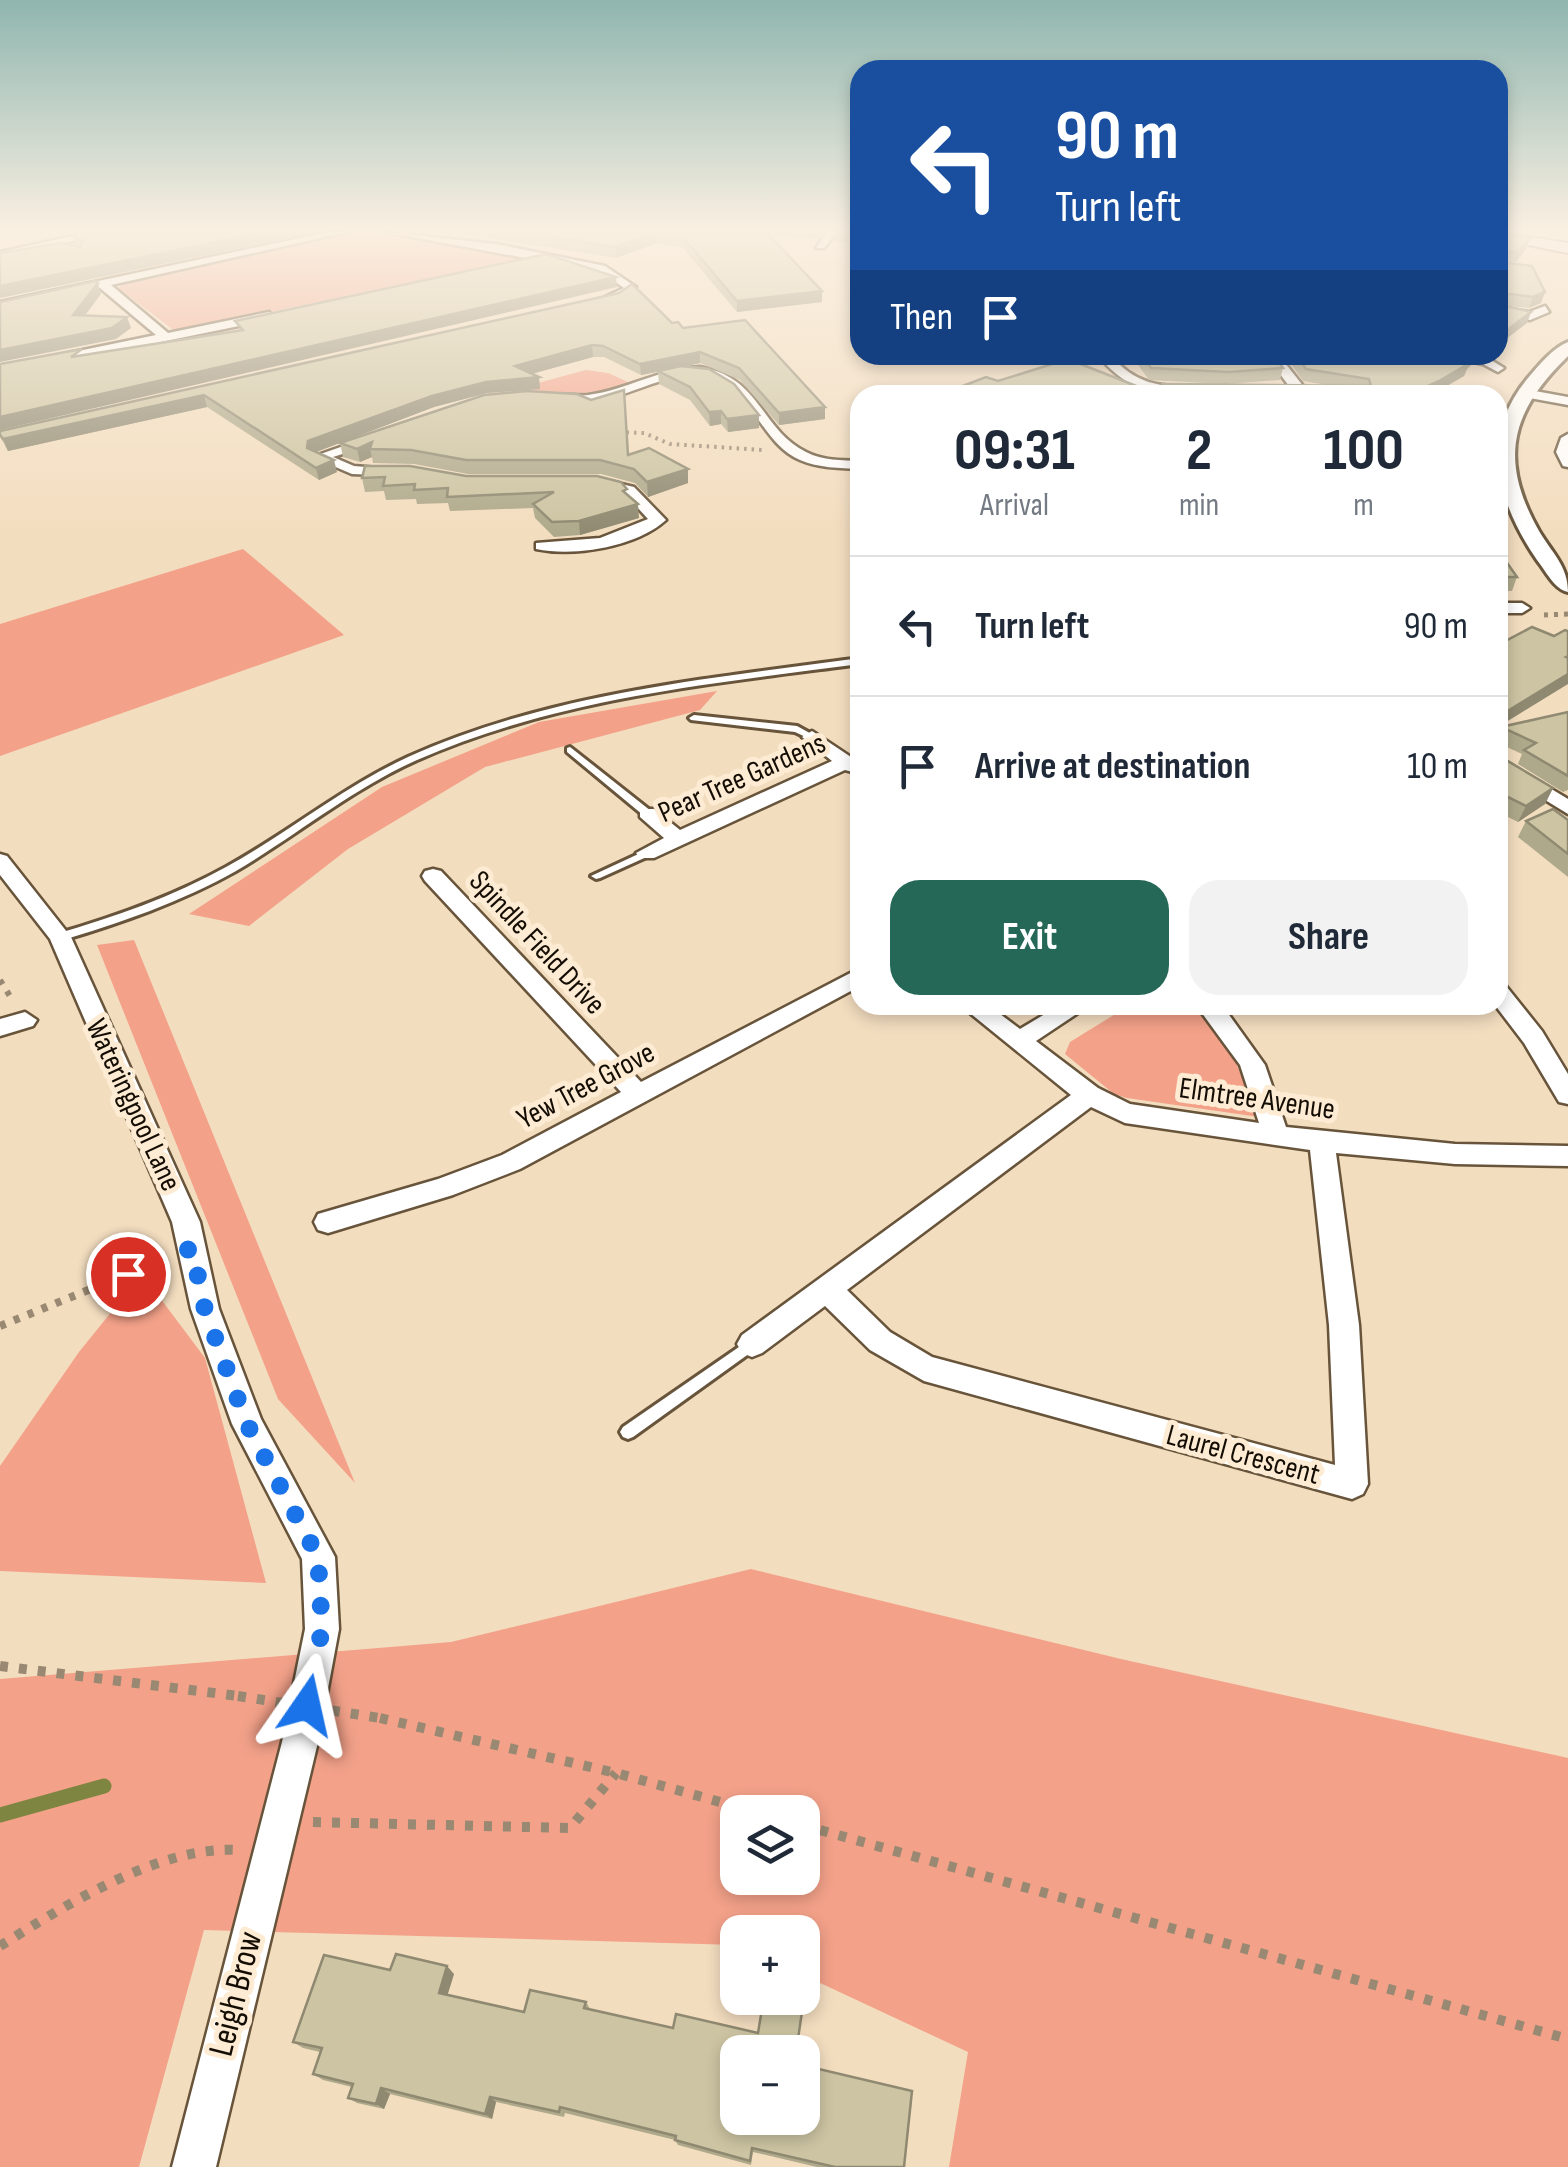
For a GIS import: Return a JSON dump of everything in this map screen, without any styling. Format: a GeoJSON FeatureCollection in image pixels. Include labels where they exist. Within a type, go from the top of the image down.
{"type":"FeatureCollection","features":[{"type":"Feature","properties":{"kind":"street"},"geometry":{"type":"LineString","coordinates":[[160,333],[165,337]]}},
{"type":"Feature","properties":{"kind":"street"},"geometry":{"type":"LineString","coordinates":[[0,371],[184,333]]}},
{"type":"Feature","properties":{"kind":"street"},"geometry":{"type":"LineString","coordinates":[[1508,424],[1524,393],[1568,348]]}},
{"type":"Feature","properties":{"kind":"street"},"geometry":{"type":"LineString","coordinates":[[1107,365],[1137,385]]}},
{"type":"Feature","properties":{"kind":"street"},"geometry":{"type":"LineString","coordinates":[[1280,365],[1295,385]]}},
{"type":"Feature","properties":{"kind":"street"},"geometry":{"type":"LineString","coordinates":[[1493,365],[1498,368]]}},
{"type":"Feature","properties":{"kind":"street"},"geometry":{"type":"LineString","coordinates":[[535,397],[596,397],[676,374],[708,372],[732,380],[790,451],[837,466],[850,465]]}},
{"type":"Feature","properties":{"kind":"street"},"geometry":{"type":"LineString","coordinates":[[1524,393],[1568,401]]}},
{"type":"Feature","properties":{"kind":"street"},"geometry":{"type":"LineString","coordinates":[[384,436],[320,457],[352,470],[413,472]]}},
{"type":"Feature","properties":{"kind":"street"},"geometry":{"type":"LineString","coordinates":[[1568,438],[1563,452],[1568,463]]}},
{"type":"Feature","properties":{"kind":"street"},"geometry":{"type":"LineString","coordinates":[[1508,472],[1516,502],[1533,536],[1568,586]]}},
{"type":"Feature","properties":{"kind":"street"},"geometry":{"type":"LineString","coordinates":[[542,546],[561,550],[590,544],[645,528],[658,520],[629,490],[585,480]]}},
{"type":"Feature","properties":{"kind":"street"},"geometry":{"type":"LineString","coordinates":[[1508,608],[1522,608]]}},
{"type":"Feature","properties":{"kind":"street"},"geometry":{"type":"LineString","coordinates":[[812,737],[850,765]]}},
{"type":"Feature","properties":{"kind":"street","name":"Pear Tree Gardens"},"geometry":{"type":"LineString","coordinates":[[648,853],[850,768]]}},
{"type":"Feature","properties":{"kind":"street"},"geometry":{"type":"LineString","coordinates":[[1508,769],[1568,808]]}},
{"type":"Feature","properties":{"kind":"street"},"geometry":{"type":"LineString","coordinates":[[647,813],[678,839]]}},
{"type":"Feature","properties":{"kind":"street","name":"Wateringpool Lane"},"geometry":{"type":"LineString","coordinates":[[0,862],[60,938],[186,1222],[205,1310],[247,1424],[318,1557],[322,1629],[300,1742],[278,1821]]}},
{"type":"Feature","properties":{"kind":"street","name":"Spindle Field Drive"},"geometry":{"type":"LineString","coordinates":[[433,876],[638,1095]]}},
{"type":"Feature","properties":{"kind":"street","name":"Yew Tree Grove"},"geometry":{"type":"LineString","coordinates":[[328,1222],[482,1174],[850,981]]}},
{"type":"Feature","properties":{"kind":"street"},"geometry":{"type":"LineString","coordinates":[[1508,1005],[1533,1037],[1568,1095]]}},
{"type":"Feature","properties":{"kind":"street","name":"Elmtree Avenue"},"geometry":{"type":"LineString","coordinates":[[985,1015],[1088,1095],[1125,1113],[1322,1142],[1455,1154],[1568,1156]]}},
{"type":"Feature","properties":{"kind":"street"},"geometry":{"type":"LineString","coordinates":[[1018,1041],[1061,1015]]}},
{"type":"Feature","properties":{"kind":"street"},"geometry":{"type":"LineString","coordinates":[[1215,1015],[1268,1093],[1275,1136]]}},
{"type":"Feature","properties":{"kind":"street"},"geometry":{"type":"LineString","coordinates":[[0,1028],[25,1020]]}},
{"type":"Feature","properties":{"kind":"street"},"geometry":{"type":"LineString","coordinates":[[752,1344],[1088,1095]]}},
{"type":"Feature","properties":{"kind":"street","name":"Laurel Crescent"},"geometry":{"type":"LineString","coordinates":[[828,1289],[880,1341],[924,1368],[1352,1484],[1344,1325],[1322,1142]]}},
{"type":"Feature","properties":{"kind":"street","name":"Leigh Brow"},"geometry":{"type":"LineString","coordinates":[[194,2167],[278,1821]]}},
{"type":"Feature","properties":{"kind":"lane"},"geometry":{"type":"LineString","coordinates":[[60,938],[112,922],[227,871],[356,789],[410,760],[490,726],[637,694],[850,662]]}},
{"type":"Feature","properties":{"kind":"lane"},"geometry":{"type":"LineString","coordinates":[[694,718],[796,729],[812,737]]}},
{"type":"Feature","properties":{"kind":"lane"},"geometry":{"type":"LineString","coordinates":[[570,750],[647,813]]}},
{"type":"Feature","properties":{"kind":"lane"},"geometry":{"type":"LineString","coordinates":[[596,876],[648,853]]}},
{"type":"Feature","properties":{"kind":"lane"},"geometry":{"type":"LineString","coordinates":[[628,1432],[752,1344]]}},
{"type":"Feature","properties":{"kind":"path"},"geometry":{"type":"LineString","coordinates":[[610,432],[644,433],[670,444],[790,451]]}},
{"type":"Feature","properties":{"kind":"path"},"geometry":{"type":"LineString","coordinates":[[0,1326],[192,1248]]}},
{"type":"Feature","properties":{"kind":"path"},"geometry":{"type":"LineString","coordinates":[[0,1666],[380,1718],[616,1773],[720,1802]]}},
{"type":"Feature","properties":{"kind":"path"},"geometry":{"type":"LineString","coordinates":[[278,1821],[570,1828],[616,1773]]}},
{"type":"Feature","properties":{"kind":"path"},"geometry":{"type":"LineString","coordinates":[[820,1831],[1568,2040]]}},
{"type":"Feature","properties":{"kind":"path"},"geometry":{"type":"LineString","coordinates":[[0,1946],[34,1923],[172,1858],[223,1846],[268,1860]]}},
{"type":"Feature","properties":{"kind":"shaded area"},"geometry":{"type":"Polygon","coordinates":[[[586,370],[608,373],[630,383],[595,393],[533,392],[534,384],[586,370]]]}},
{"type":"Feature","properties":{"kind":"shaded area"},"geometry":{"type":"Polygon","coordinates":[[[243,549],[344,635],[0,756],[0,624],[243,549]]]}},
{"type":"Feature","properties":{"kind":"shaded area"},"geometry":{"type":"Polygon","coordinates":[[[717,691],[700,710],[485,767],[348,849],[249,926],[189,914],[382,787],[539,722],[717,691]]]}},
{"type":"Feature","properties":{"kind":"shaded area"},"geometry":{"type":"Polygon","coordinates":[[[134,940],[355,1483],[278,1399],[97,945],[134,940]]]}},
{"type":"Feature","properties":{"kind":"shaded area"},"geometry":{"type":"Polygon","coordinates":[[[1114,1015],[1200,1015],[1231,1051],[1259,1117],[1114,1094],[1065,1054],[1070,1042],[1114,1015]]]}},
{"type":"Feature","properties":{"kind":"shaded area"},"geometry":{"type":"Polygon","coordinates":[[[142,1274],[205,1358],[266,1583],[0,1571],[0,1466],[79,1352],[142,1274]]]}},
{"type":"Feature","properties":{"kind":"shaded area"},"geometry":{"type":"Polygon","coordinates":[[[751,1569],[1121,1659],[1568,1758],[1568,2167],[949,2167],[968,2052],[820,1983],[820,1915],[720,1915],[720,1945],[204,1930],[139,2167],[0,2167],[0,1679],[451,1642],[751,1569]]]}},
{"type":"Feature","properties":{"kind":"building"},"geometry":{"type":"Polygon","coordinates":[[[0,333],[86,333],[0,350],[0,333]]]}},
{"type":"Feature","properties":{"kind":"building"},"geometry":{"type":"Polygon","coordinates":[[[223,333],[369,333],[0,417],[0,364],[82,349],[71,357],[223,333]]]}},
{"type":"Feature","properties":{"kind":"building"},"geometry":{"type":"Polygon","coordinates":[[[439,333],[757,333],[825,407],[779,413],[739,368],[700,352],[640,364],[603,346],[592,345],[515,366],[539,377],[486,382],[432,396],[308,441],[307,448],[334,460],[316,468],[204,395],[3,439],[0,431],[439,333]]]}},
{"type":"Feature","properties":{"kind":"building"},"geometry":{"type":"Polygon","coordinates":[[[1049,365],[1083,365],[1134,385],[965,385],[986,377],[998,381],[1049,365]]]}},
{"type":"Feature","properties":{"kind":"building"},"geometry":{"type":"Polygon","coordinates":[[[1149,365],[1283,368],[1229,372],[1149,365]]]}},
{"type":"Feature","properties":{"kind":"building"},"geometry":{"type":"Polygon","coordinates":[[[1303,365],[1466,365],[1430,385],[1371,385],[1369,379],[1306,369],[1303,365]]]}},
{"type":"Feature","properties":{"kind":"building"},"geometry":{"type":"Polygon","coordinates":[[[681,366],[709,369],[734,384],[759,415],[727,419],[721,411],[709,412],[690,387],[658,371],[681,366]]]}},
{"type":"Feature","properties":{"kind":"building"},"geometry":{"type":"Polygon","coordinates":[[[624,390],[628,455],[649,448],[688,469],[647,482],[634,469],[600,460],[466,460],[411,450],[370,449],[372,442],[357,449],[340,443],[484,395],[527,391],[577,394],[591,400],[624,390]]]}},
{"type":"Feature","properties":{"kind":"building"},"geometry":{"type":"Polygon","coordinates":[[[365,466],[410,466],[466,476],[597,476],[621,482],[627,489],[623,491],[638,504],[579,521],[552,522],[533,504],[554,492],[447,497],[448,488],[414,490],[415,484],[383,486],[385,477],[362,478],[365,466]]]}},
{"type":"Feature","properties":{"kind":"building"},"geometry":{"type":"Polygon","coordinates":[[[1532,627],[1554,636],[1568,631],[1568,674],[1508,711],[1508,640],[1532,627]]]}},
{"type":"Feature","properties":{"kind":"building"},"geometry":{"type":"Polygon","coordinates":[[[1568,712],[1568,776],[1524,750],[1536,743],[1508,730],[1508,725],[1568,712]]]}},
{"type":"Feature","properties":{"kind":"building"},"geometry":{"type":"Polygon","coordinates":[[[1508,761],[1553,788],[1526,806],[1508,797],[1508,761]]]}},
{"type":"Feature","properties":{"kind":"building"},"geometry":{"type":"Polygon","coordinates":[[[1553,809],[1568,820],[1568,854],[1526,821],[1553,809]]]}},
{"type":"Feature","properties":{"kind":"building"},"geometry":{"type":"Polygon","coordinates":[[[396,1954],[447,1966],[439,1993],[524,2012],[530,1990],[586,2002],[584,2008],[673,2028],[676,2014],[758,2033],[761,2015],[802,2015],[799,2035],[720,2035],[720,2135],[820,2135],[820,2069],[912,2091],[904,2167],[835,2167],[752,2148],[750,2161],[675,2140],[676,2136],[560,2107],[559,2112],[490,2097],[485,2114],[381,2088],[376,2104],[348,2098],[353,2084],[313,2074],[322,2048],[293,2042],[324,1955],[390,1970],[396,1954]]]}},
{"type":"Feature","properties":{"kind":"waterway"},"geometry":{"type":"LineString","coordinates":[[0,1815],[104,1786]]}},
{"type":"Feature","properties":{"kind":"route"},"geometry":{"type":"LineString","coordinates":[[128,1274],[192,1248],[205,1310],[247,1424],[318,1557],[322,1629],[307,1705]]}}]}
